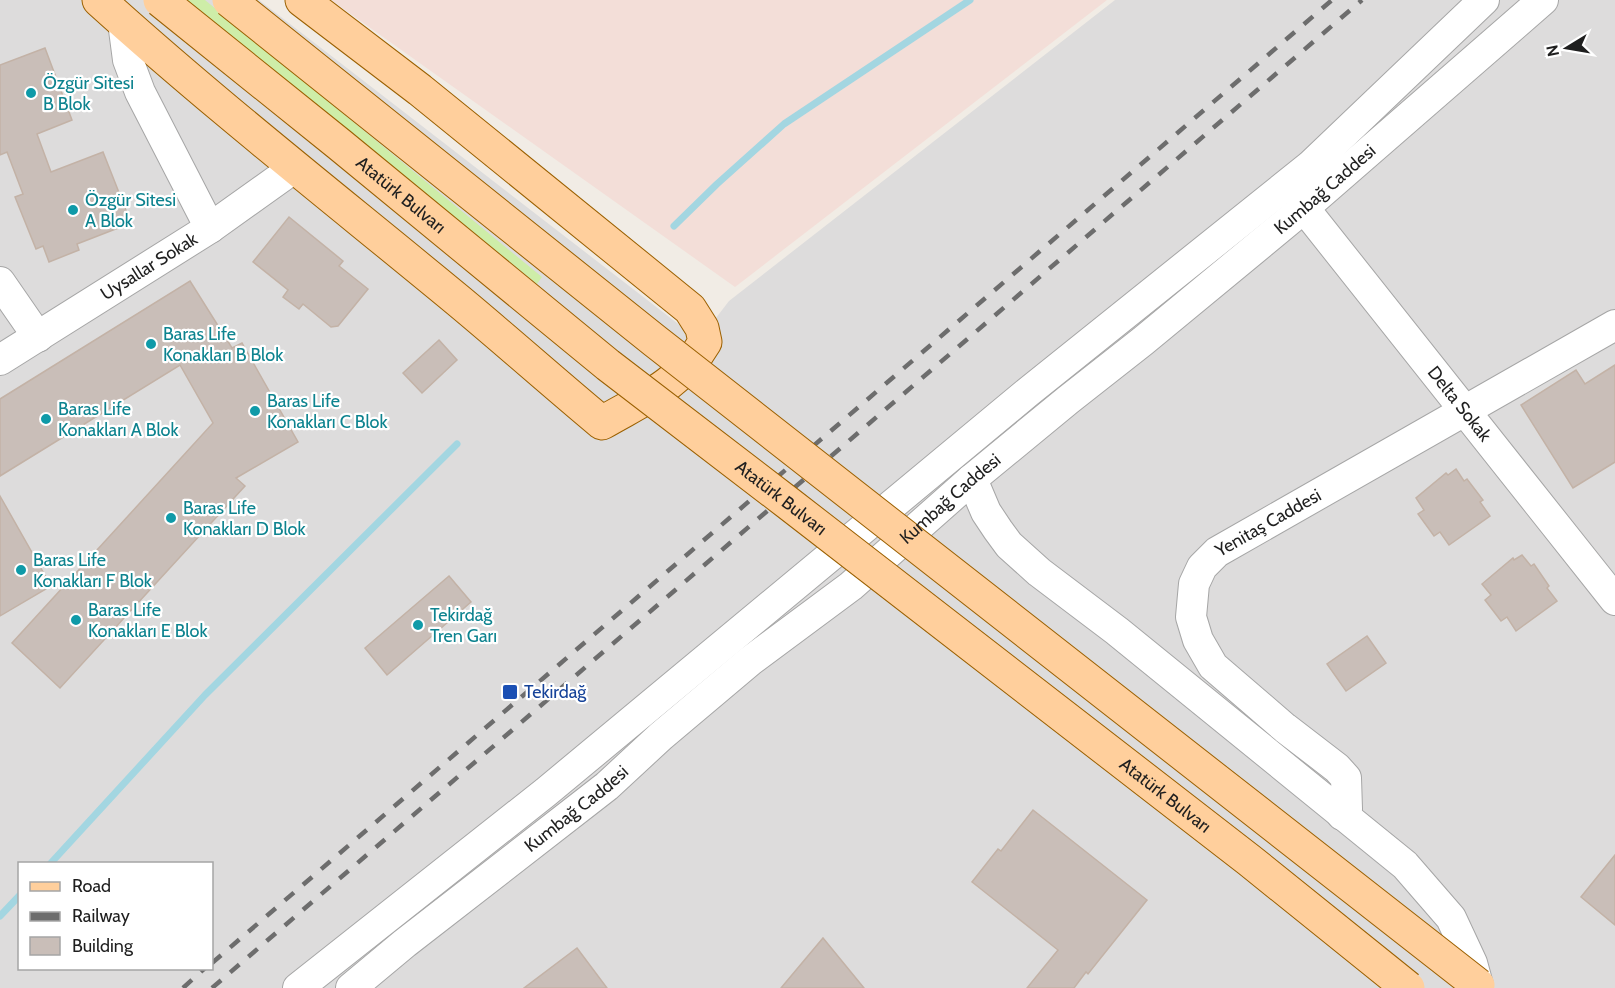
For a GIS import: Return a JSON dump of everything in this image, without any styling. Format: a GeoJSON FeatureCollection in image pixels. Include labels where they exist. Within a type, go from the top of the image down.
{"type":"FeatureCollection","features":[{"type":"Feature","properties":{"kind":"main road"},"geometry":{"type":"LineString","coordinates":[[99,0],[294,168],[461,303],[602,423],[671,383],[696,357],[705,342],[702,328],[690,309],[420,90],[302,0]]}},
{"type":"Feature","properties":{"kind":"main road","name":"Atatürk Bulvarı"},"geometry":{"type":"LineString","coordinates":[[160,0],[446,230],[608,365],[1249,860],[1408,988]]}},
{"type":"Feature","properties":{"kind":"main road"},"geometry":{"type":"LineString","coordinates":[[230,0],[655,341],[1480,986]]}},
{"type":"Feature","properties":{"kind":"street","name":"Kumbağ Caddesi"},"geometry":{"type":"LineString","coordinates":[[298,988],[546,792],[1019,400],[1310,166],[1484,0]]}},
{"type":"Feature","properties":{"kind":"street","name":"Kumbağ Caddesi"},"geometry":{"type":"LineString","coordinates":[[351,988],[405,943],[607,786],[661,736],[750,661],[851,586],[972,479],[1304,208],[1543,0]]}},
{"type":"Feature","properties":{"kind":"street"},"geometry":{"type":"LineString","coordinates":[[123,22],[128,60],[140,92],[210,228]]}},
{"type":"Feature","properties":{"kind":"street","name":"Uysallar Sokak"},"geometry":{"type":"LineString","coordinates":[[0,360],[210,228],[294,168]]}},
{"type":"Feature","properties":{"kind":"street","name":"Delta Sokak"},"geometry":{"type":"LineString","coordinates":[[1304,208],[1615,600]]}},
{"type":"Feature","properties":{"kind":"street"},"geometry":{"type":"LineString","coordinates":[[0,282],[38,337]]}},
{"type":"Feature","properties":{"kind":"street","name":"Yenitaş Caddesi"},"geometry":{"type":"LineString","coordinates":[[1342,815],[1347,809],[1346,778],[1214,666],[1198,640],[1191,617],[1194,584],[1202,567],[1217,552],[1615,325]]}},
{"type":"Feature","properties":{"kind":"street"},"geometry":{"type":"LineString","coordinates":[[972,479],[986,512],[998,530],[1039,572],[1117,631],[1405,865],[1451,918],[1480,986]]}},
{"type":"Feature","properties":{"kind":"shaded area"},"geometry":{"type":"Polygon","coordinates":[[[0,0],[259,0],[699,340],[729,301],[1115,0],[1615,0],[1615,988],[0,988],[0,0]]]}},
{"type":"Feature","properties":{"kind":"shaded area"},"geometry":{"type":"Polygon","coordinates":[[[331,0],[1107,0],[735,287],[331,0]]]}},
{"type":"Feature","properties":{"kind":"green space"},"geometry":{"type":"Polygon","coordinates":[[[184,0],[205,0],[542,277],[537,284],[376,153],[184,0]]]}},
{"type":"Feature","properties":{"kind":"building"},"geometry":{"type":"Polygon","coordinates":[[[45,48],[72,120],[37,134],[51,172],[103,152],[131,223],[77,244],[79,250],[49,262],[43,246],[36,249],[15,197],[23,194],[7,152],[0,155],[0,65],[45,48]]]}},
{"type":"Feature","properties":{"kind":"building"},"geometry":{"type":"Polygon","coordinates":[[[289,217],[343,261],[339,266],[368,289],[338,326],[331,327],[303,304],[299,309],[283,297],[288,290],[253,262],[289,217]]]}},
{"type":"Feature","properties":{"kind":"building"},"geometry":{"type":"Polygon","coordinates":[[[190,281],[232,348],[242,343],[298,442],[236,478],[245,486],[60,688],[12,643],[213,423],[180,365],[0,476],[0,399],[190,281]]]}},
{"type":"Feature","properties":{"kind":"building"},"geometry":{"type":"Polygon","coordinates":[[[439,340],[457,360],[422,393],[403,373],[439,340]]]}},
{"type":"Feature","properties":{"kind":"building"},"geometry":{"type":"Polygon","coordinates":[[[1615,365],[1615,462],[1573,488],[1521,405],[1576,370],[1585,384],[1615,365]]]}},
{"type":"Feature","properties":{"kind":"building"},"geometry":{"type":"Polygon","coordinates":[[[1456,469],[1464,481],[1467,479],[1483,500],[1480,502],[1490,516],[1449,545],[1440,532],[1434,536],[1418,514],[1424,510],[1416,498],[1446,473],[1448,475],[1456,469]]]}},
{"type":"Feature","properties":{"kind":"building","name":"Baras Life Konakları F Blok"},"geometry":{"type":"Polygon","coordinates":[[[0,496],[51,586],[0,616],[0,496]]]}},
{"type":"Feature","properties":{"kind":"building"},"geometry":{"type":"Polygon","coordinates":[[[1522,555],[1531,566],[1534,564],[1557,601],[1516,631],[1507,617],[1501,621],[1485,600],[1491,595],[1482,584],[1513,558],[1514,560],[1522,555]]]}},
{"type":"Feature","properties":{"kind":"building","name":"Tekirdağ Tren Garı"},"geometry":{"type":"Polygon","coordinates":[[[449,576],[471,602],[387,675],[365,648],[449,576]]]}},
{"type":"Feature","properties":{"kind":"building"},"geometry":{"type":"Polygon","coordinates":[[[1367,636],[1386,663],[1346,691],[1327,664],[1367,636]]]}},
{"type":"Feature","properties":{"kind":"building"},"geometry":{"type":"Polygon","coordinates":[[[1033,810],[1147,900],[1088,974],[1086,972],[1074,988],[1027,988],[1058,950],[972,882],[998,849],[1001,851],[1033,810]]]}},
{"type":"Feature","properties":{"kind":"building"},"geometry":{"type":"Polygon","coordinates":[[[1615,855],[1615,925],[1581,897],[1615,855]]]}},
{"type":"Feature","properties":{"kind":"building"},"geometry":{"type":"Polygon","coordinates":[[[823,938],[864,988],[781,988],[823,938]]]}},
{"type":"Feature","properties":{"kind":"building"},"geometry":{"type":"Polygon","coordinates":[[[577,948],[607,988],[524,988],[577,948]]]}},
{"type":"Feature","properties":{"kind":"waterway"},"geometry":{"type":"LineString","coordinates":[[674,226],[784,124],[970,0]]}},
{"type":"Feature","properties":{"kind":"waterway"},"geometry":{"type":"LineString","coordinates":[[52,862],[205,695],[457,444]]}},
{"type":"Feature","properties":{"kind":"waterway"},"geometry":{"type":"LineString","coordinates":[[0,916],[18,897]]}},
{"type":"Feature","properties":{"kind":"railway"},"geometry":{"type":"LineString","coordinates":[[213,962],[1332,0]]}},
{"type":"Feature","properties":{"kind":"railway"},"geometry":{"type":"LineString","coordinates":[[212,988],[1362,0]]}},
{"type":"Feature","properties":{"kind":"railway"},"geometry":{"type":"LineString","coordinates":[[183,988],[203,970]]}},
{"type":"Feature","properties":{"kind":"place","name":"Özgür Sitesi B Blok"},"geometry":{"type":"Point","coordinates":[31,93]}},
{"type":"Feature","properties":{"kind":"place","name":"Özgür Sitesi A Blok"},"geometry":{"type":"Point","coordinates":[73,210]}},
{"type":"Feature","properties":{"kind":"place","name":"Baras Life Konakları B Blok"},"geometry":{"type":"Point","coordinates":[151,344]}},
{"type":"Feature","properties":{"kind":"place","name":"Baras Life Konakları C Blok"},"geometry":{"type":"Point","coordinates":[255,411]}},
{"type":"Feature","properties":{"kind":"place","name":"Baras Life Konakları A Blok"},"geometry":{"type":"Point","coordinates":[46,419]}},
{"type":"Feature","properties":{"kind":"place","name":"Baras Life Konakları D Blok"},"geometry":{"type":"Point","coordinates":[171,518]}},
{"type":"Feature","properties":{"kind":"place","name":"Baras Life Konakları F Blok"},"geometry":{"type":"Point","coordinates":[21,570]}},
{"type":"Feature","properties":{"kind":"place","name":"Baras Life Konakları E Blok"},"geometry":{"type":"Point","coordinates":[76,620]}},
{"type":"Feature","properties":{"kind":"place","name":"Tekirdağ Tren Garı"},"geometry":{"type":"Point","coordinates":[418,625]}},
{"type":"Feature","properties":{"kind":"place","name":"Tekirdağ"},"geometry":{"type":"Point","coordinates":[510,692]}}]}
